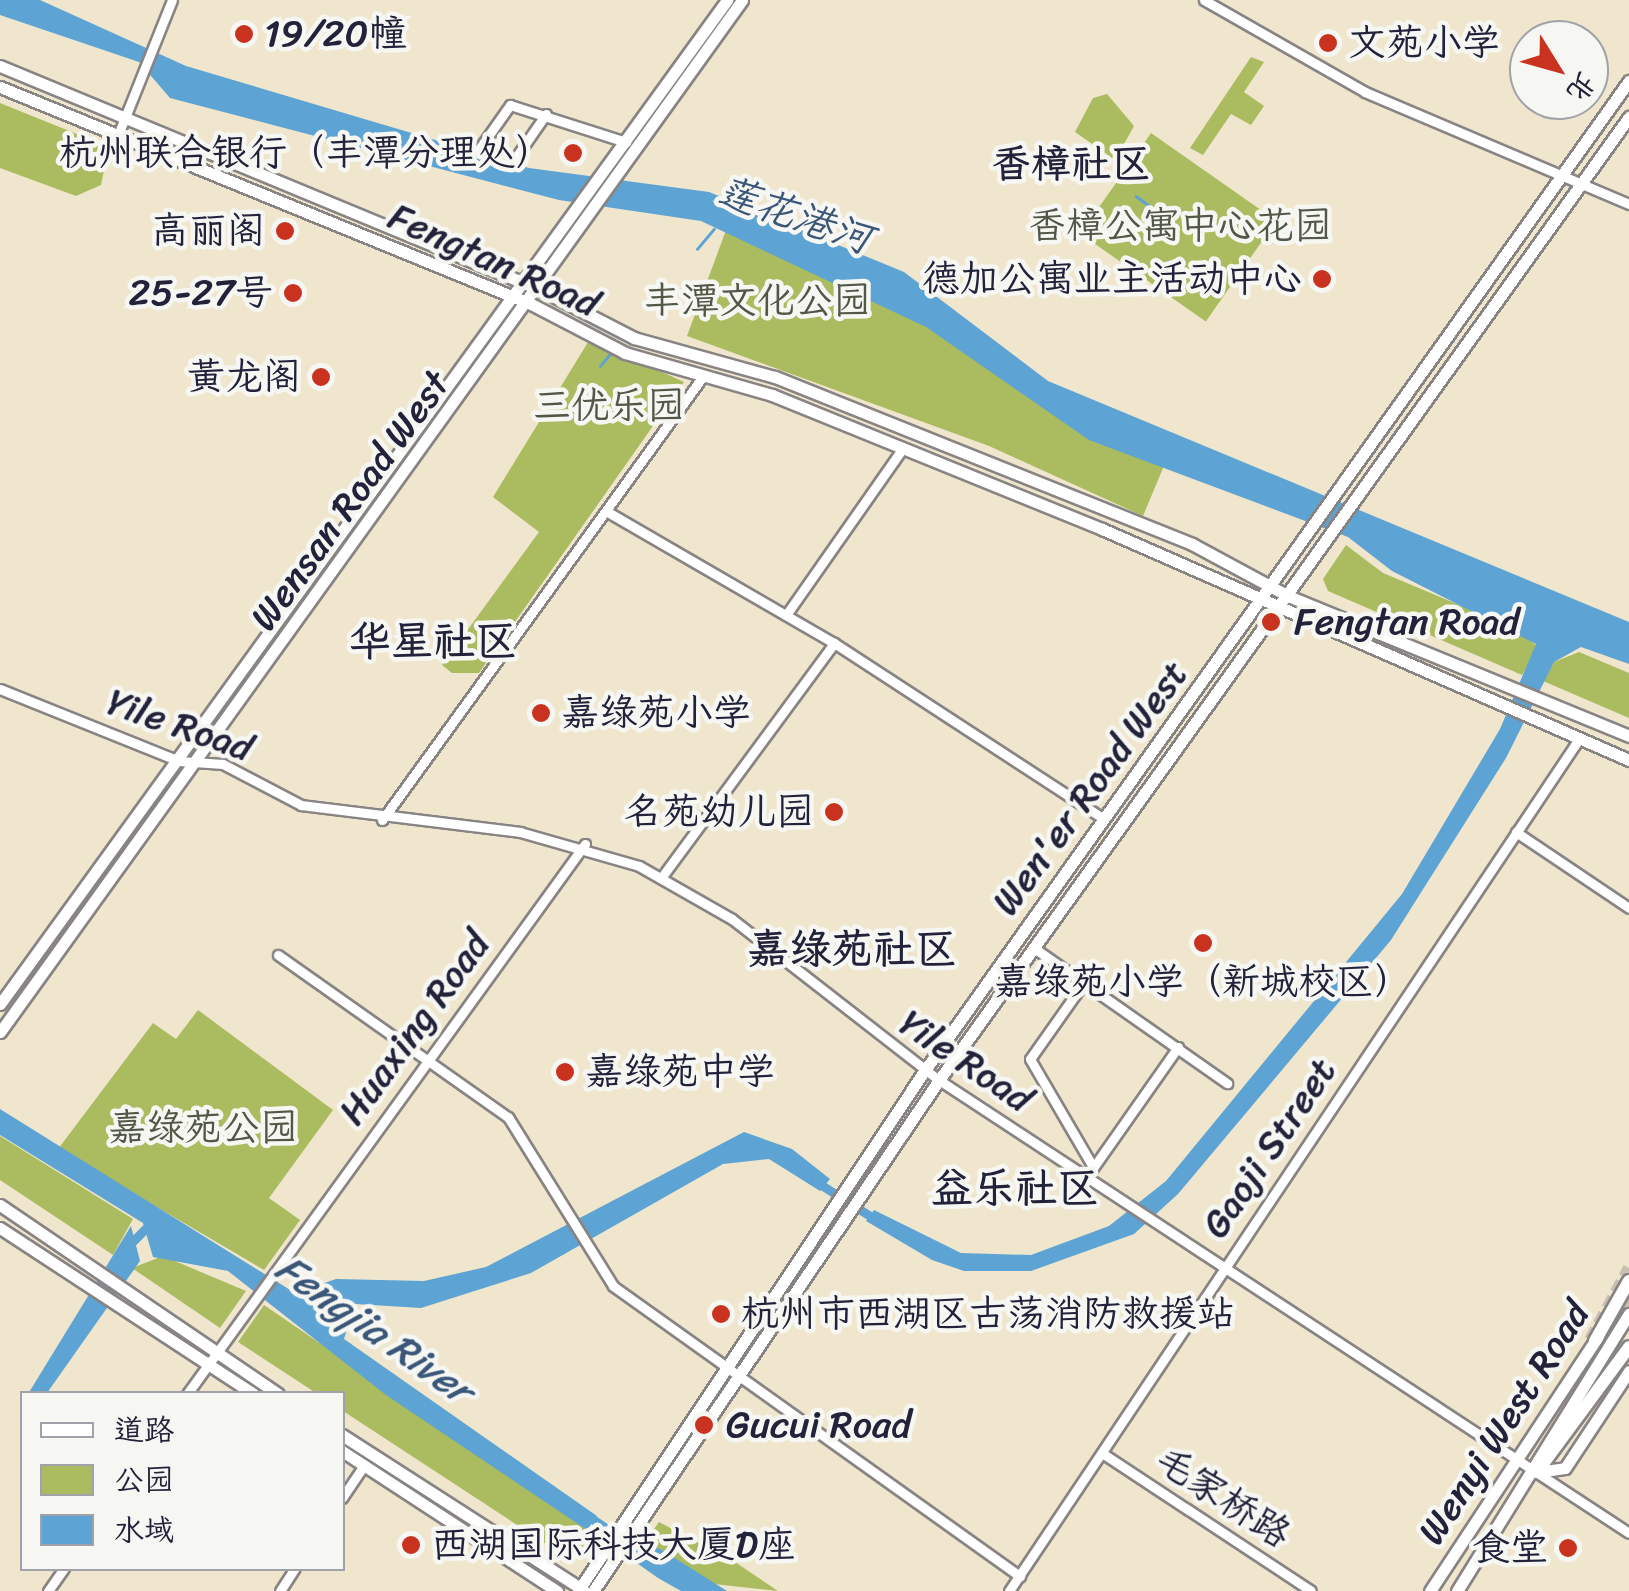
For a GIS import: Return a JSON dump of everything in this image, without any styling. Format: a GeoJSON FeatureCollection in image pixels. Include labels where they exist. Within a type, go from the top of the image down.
{"type":"FeatureCollection","features":[{"type":"Feature","properties":{"kind":"highway"},"geometry":{"type":"LineString","coordinates":[[1594,1341],[1629,1284]]}},
{"type":"Feature","properties":{"kind":"highway"},"geometry":{"type":"LineString","coordinates":[[1584,1402],[1629,1336]]}},
{"type":"Feature","properties":{"kind":"highway"},"geometry":{"type":"LineString","coordinates":[[1537,1472],[1629,1348]]}},
{"type":"Feature","properties":{"kind":"main road","name":"Wensan Road West"},"geometry":{"type":"LineString","coordinates":[[613,172],[626,142],[727,0]]}},
{"type":"Feature","properties":{"kind":"main road","name":"Wensan Road West"},"geometry":{"type":"LineString","coordinates":[[0,1032],[531,304],[613,172],[742,0]]}},
{"type":"Feature","properties":{"kind":"main road","name":"Fengtan Road"},"geometry":{"type":"LineString","coordinates":[[0,66],[541,290],[634,338],[775,377],[1192,544],[1288,596],[1629,736]]}},
{"type":"Feature","properties":{"kind":"main road","name":"Wen'er Road West"},"geometry":{"type":"LineString","coordinates":[[581,1590],[610,1555],[733,1372],[925,1070],[1629,81]]}},
{"type":"Feature","properties":{"kind":"main road","name":"Fengtan Road"},"geometry":{"type":"LineString","coordinates":[[0,87],[531,304],[625,353],[701,379],[772,395],[903,448],[1629,760]]}},
{"type":"Feature","properties":{"kind":"main road","name":"Wen'er Road West"},"geometry":{"type":"LineString","coordinates":[[733,1372],[838,1231],[939,1080],[1629,117]]}},
{"type":"Feature","properties":{"kind":"main road","name":"Wensan Road West"},"geometry":{"type":"LineString","coordinates":[[0,1004],[526,284],[588,210]]}},
{"type":"Feature","properties":{"kind":"main road"},"geometry":{"type":"LineString","coordinates":[[0,1204],[92,1278]]}},
{"type":"Feature","properties":{"kind":"main road"},"geometry":{"type":"LineString","coordinates":[[0,1228],[119,1295],[211,1358],[250,1391]]}},
{"type":"Feature","properties":{"kind":"main road","name":"Wenyi West Road"},"geometry":{"type":"LineString","coordinates":[[1458,1591],[1537,1472],[1543,1443],[1629,1314]]}},
{"type":"Feature","properties":{"kind":"main road","name":"Wenyi West Road"},"geometry":{"type":"LineString","coordinates":[[1430,1591],[1594,1341]]}},
{"type":"Feature","properties":{"kind":"main road"},"geometry":{"type":"LineString","coordinates":[[211,1358],[272,1391]]}},
{"type":"Feature","properties":{"kind":"main road"},"geometry":{"type":"LineString","coordinates":[[1537,1472],[1565,1468],[1629,1371]]}},
{"type":"Feature","properties":{"kind":"main road"},"geometry":{"type":"LineString","coordinates":[[345,1437],[581,1590]]}},
{"type":"Feature","properties":{"kind":"main road"},"geometry":{"type":"LineString","coordinates":[[345,1453],[557,1591]]}},
{"type":"Feature","properties":{"kind":"main road","name":"Wen'er Road West"},"geometry":{"type":"LineString","coordinates":[[593,1591],[610,1555]]}},
{"type":"Feature","properties":{"kind":"street"},"geometry":{"type":"LineString","coordinates":[[118,134],[172,0]]}},
{"type":"Feature","properties":{"kind":"street"},"geometry":{"type":"LineString","coordinates":[[1204,0],[1365,92],[1629,204]]}},
{"type":"Feature","properties":{"kind":"street"},"geometry":{"type":"LineString","coordinates":[[479,149],[510,105],[626,142]]}},
{"type":"Feature","properties":{"kind":"street"},"geometry":{"type":"LineString","coordinates":[[514,160],[546,114]]}},
{"type":"Feature","properties":{"kind":"street"},"geometry":{"type":"LineString","coordinates":[[382,820],[701,379]]}},
{"type":"Feature","properties":{"kind":"street"},"geometry":{"type":"LineString","coordinates":[[786,615],[903,448]]}},
{"type":"Feature","properties":{"kind":"street"},"geometry":{"type":"LineString","coordinates":[[606,510],[834,644],[1104,819]]}},
{"type":"Feature","properties":{"kind":"street"},"geometry":{"type":"LineString","coordinates":[[661,878],[834,644]]}},
{"type":"Feature","properties":{"kind":"street","name":"Yile Road"},"geometry":{"type":"LineString","coordinates":[[0,689],[179,761],[200,756],[302,805],[382,820],[585,844],[661,878],[732,920],[939,1080],[1223,1271],[1629,1533]]}},
{"type":"Feature","properties":{"kind":"street","name":"Gaoji Street"},"geometry":{"type":"LineString","coordinates":[[1010,1591],[1578,738]]}},
{"type":"Feature","properties":{"kind":"street"},"geometry":{"type":"LineString","coordinates":[[1516,832],[1629,908]]}},
{"type":"Feature","properties":{"kind":"street","name":"Huaxing Road"},"geometry":{"type":"LineString","coordinates":[[189,1391],[585,844]]}},
{"type":"Feature","properties":{"kind":"street"},"geometry":{"type":"LineString","coordinates":[[1034,948],[1227,1082]]}},
{"type":"Feature","properties":{"kind":"street"},"geometry":{"type":"LineString","coordinates":[[278,955],[431,1056],[508,1117],[613,1286],[1020,1576]]}},
{"type":"Feature","properties":{"kind":"street"},"geometry":{"type":"LineString","coordinates":[[1084,982],[1030,1059],[1094,1167]]}},
{"type":"Feature","properties":{"kind":"street"},"geometry":{"type":"LineString","coordinates":[[1086,1178],[1178,1048]]}},
{"type":"Feature","properties":{"kind":"street","name":"毛家桥路"},"geometry":{"type":"LineString","coordinates":[[1102,1453],[1311,1591]]}},
{"type":"Feature","properties":{"kind":"street"},"geometry":{"type":"LineString","coordinates":[[345,1494],[364,1465]]}},
{"type":"Feature","properties":{"kind":"green space"},"geometry":{"type":"Polygon","coordinates":[[[1251,57],[1264,62],[1244,92],[1264,106],[1251,125],[1231,114],[1203,155],[1190,148],[1251,57]]]}},
{"type":"Feature","properties":{"kind":"green space"},"geometry":{"type":"Polygon","coordinates":[[[1107,94],[1134,126],[1115,160],[1075,132],[1093,98],[1107,94]]]}},
{"type":"Feature","properties":{"kind":"green space"},"geometry":{"type":"Polygon","coordinates":[[[0,103],[109,147],[101,185],[76,196],[0,168],[0,103]]]}},
{"type":"Feature","properties":{"kind":"green space","name":"香樟公寓中心花园"},"geometry":{"type":"Polygon","coordinates":[[[1151,133],[1276,221],[1206,322],[1080,234],[1151,133]]]}},
{"type":"Feature","properties":{"kind":"green space","name":"丰潭文化公园"},"geometry":{"type":"Polygon","coordinates":[[[726,230],[894,300],[1166,461],[1143,516],[989,446],[687,336],[726,230]]]}},
{"type":"Feature","properties":{"kind":"green space","name":"三优乐园"},"geometry":{"type":"Polygon","coordinates":[[[590,339],[684,382],[479,673],[452,673],[442,665],[539,532],[493,497],[590,339]]]}},
{"type":"Feature","properties":{"kind":"green space"},"geometry":{"type":"Polygon","coordinates":[[[1346,545],[1383,573],[1514,628],[1536,645],[1522,675],[1328,591],[1323,579],[1346,545]]]}},
{"type":"Feature","properties":{"kind":"green space"},"geometry":{"type":"Polygon","coordinates":[[[1579,652],[1629,673],[1629,718],[1543,681],[1554,662],[1579,652]]]}},
{"type":"Feature","properties":{"kind":"green space","name":"嘉绿苑公园"},"geometry":{"type":"Polygon","coordinates":[[[198,1010],[333,1110],[269,1198],[300,1220],[264,1270],[58,1149],[153,1023],[176,1039],[198,1010]]]}},
{"type":"Feature","properties":{"kind":"green space"},"geometry":{"type":"Polygon","coordinates":[[[0,1136],[133,1219],[113,1255],[0,1180],[0,1136]]]}},
{"type":"Feature","properties":{"kind":"green space"},"geometry":{"type":"Polygon","coordinates":[[[163,1256],[246,1291],[220,1328],[132,1268],[163,1256]]]}},
{"type":"Feature","properties":{"kind":"green space"},"geometry":{"type":"Polygon","coordinates":[[[264,1305],[596,1532],[580,1558],[569,1559],[345,1412],[345,1391],[313,1391],[238,1342],[264,1305]]]}},
{"type":"Feature","properties":{"kind":"green space"},"geometry":{"type":"Polygon","coordinates":[[[659,1522],[735,1562],[778,1591],[714,1584],[644,1543],[659,1522]]]}},
{"type":"Feature","properties":{"kind":"water"},"geometry":{"type":"Polygon","coordinates":[[[0,0],[40,0],[186,66],[529,168],[709,192],[904,272],[1048,381],[1629,622],[1629,664],[1581,647],[1554,662],[1506,758],[1391,940],[1178,1194],[1134,1234],[1031,1271],[964,1271],[932,1260],[866,1221],[874,1210],[961,1253],[1031,1255],[1109,1226],[1166,1181],[1402,894],[1500,729],[1536,644],[1392,571],[1348,537],[1089,440],[926,327],[701,221],[559,200],[170,98],[139,62],[0,15],[0,0]]]}},
{"type":"Feature","properties":{"kind":"water"},"geometry":{"type":"Polygon","coordinates":[[[0,1109],[295,1293],[336,1279],[424,1281],[486,1267],[744,1132],[792,1149],[830,1179],[820,1191],[769,1159],[723,1164],[531,1273],[421,1308],[355,1304],[344,1339],[597,1516],[587,1530],[386,1395],[228,1271],[153,1257],[143,1223],[0,1135],[0,1109]]]}},
{"type":"Feature","properties":{"kind":"water"},"geometry":{"type":"Polygon","coordinates":[[[131,1226],[140,1261],[48,1391],[30,1391],[131,1226]]]}},
{"type":"Feature","properties":{"kind":"water"},"geometry":{"type":"Polygon","coordinates":[[[644,1543],[727,1591],[681,1591],[658,1578],[634,1561],[644,1543]]]}},
{"type":"Feature","properties":{"kind":"waterway"},"geometry":{"type":"LineString","coordinates":[[1136,196],[1170,221]]}},
{"type":"Feature","properties":{"kind":"waterway","name":"莲花港河"},"geometry":{"type":"LineString","coordinates":[[697,249],[714,229]]}},
{"type":"Feature","properties":{"kind":"waterway"},"geometry":{"type":"LineString","coordinates":[[600,366],[611,353]]}},
{"type":"Feature","properties":{"kind":"waterway"},"geometry":{"type":"LineString","coordinates":[[815,1181],[878,1221]]}},
{"type":"Feature","properties":{"kind":"waterway"},"geometry":{"type":"LineString","coordinates":[[127,1247],[150,1224]]}},
{"type":"Feature","properties":{"kind":"waterway"},"geometry":{"type":"LineString","coordinates":[[585,1514],[647,1556]]}},
{"type":"Feature","properties":{"kind":"tunnel"},"geometry":{"type":"LineString","coordinates":[[1590,1340],[1629,1268]]}},
{"type":"Feature","properties":{"kind":"tunnel"},"geometry":{"type":"LineString","coordinates":[[1611,1323],[1629,1296]]}},
{"type":"Feature","properties":{"kind":"place","name":"19/20幢"},"geometry":{"type":"Point","coordinates":[244,34]}},
{"type":"Feature","properties":{"kind":"place","name":"文苑小学"},"geometry":{"type":"Point","coordinates":[1328,43]}},
{"type":"Feature","properties":{"kind":"place","name":"杭州联合银行（丰潭分理处）"},"geometry":{"type":"Point","coordinates":[573,153]}},
{"type":"Feature","properties":{"kind":"place","name":"高丽阁"},"geometry":{"type":"Point","coordinates":[285,231]}},
{"type":"Feature","properties":{"kind":"place","name":"德加公寓业主活动中心"},"geometry":{"type":"Point","coordinates":[1322,279]}},
{"type":"Feature","properties":{"kind":"place","name":"25-27号"},"geometry":{"type":"Point","coordinates":[293,293]}},
{"type":"Feature","properties":{"kind":"place","name":"黄龙阁"},"geometry":{"type":"Point","coordinates":[321,377]}},
{"type":"Feature","properties":{"kind":"place","name":"Fengtan Road"},"geometry":{"type":"Point","coordinates":[1271,622]}},
{"type":"Feature","properties":{"kind":"place","name":"嘉绿苑小学"},"geometry":{"type":"Point","coordinates":[541,713]}},
{"type":"Feature","properties":{"kind":"place","name":"名苑幼儿园"},"geometry":{"type":"Point","coordinates":[834,812]}},
{"type":"Feature","properties":{"kind":"place","name":"嘉绿苑小学（新城校区）"},"geometry":{"type":"Point","coordinates":[1203,943]}},
{"type":"Feature","properties":{"kind":"place","name":"嘉绿苑中学"},"geometry":{"type":"Point","coordinates":[565,1072]}},
{"type":"Feature","properties":{"kind":"place","name":"杭州市西湖区古荡消防救援站"},"geometry":{"type":"Point","coordinates":[721,1314]}},
{"type":"Feature","properties":{"kind":"place","name":"Gucui Road"},"geometry":{"type":"Point","coordinates":[704,1425]}},
{"type":"Feature","properties":{"kind":"place","name":"西湖国际科技大厦D座"},"geometry":{"type":"Point","coordinates":[411,1545]}},
{"type":"Feature","properties":{"kind":"place","name":"食堂"},"geometry":{"type":"Point","coordinates":[1568,1548]}},
{"type":"Feature","properties":{"kind":"district","name":"香樟社区"},"geometry":{"type":"Point","coordinates":[1071,164]}},
{"type":"Feature","properties":{"kind":"district","name":"华星社区"},"geometry":{"type":"Point","coordinates":[433,641]}},
{"type":"Feature","properties":{"kind":"district","name":"嘉绿苑社区"},"geometry":{"type":"Point","coordinates":[852,949]}},
{"type":"Feature","properties":{"kind":"district","name":"益乐社区"},"geometry":{"type":"Point","coordinates":[1015,1188]}},
{"type":"Feature","properties":{"kind":"water label","name":"Fengjia River"},"geometry":{"type":"Point","coordinates":[374,1329]}}]}
